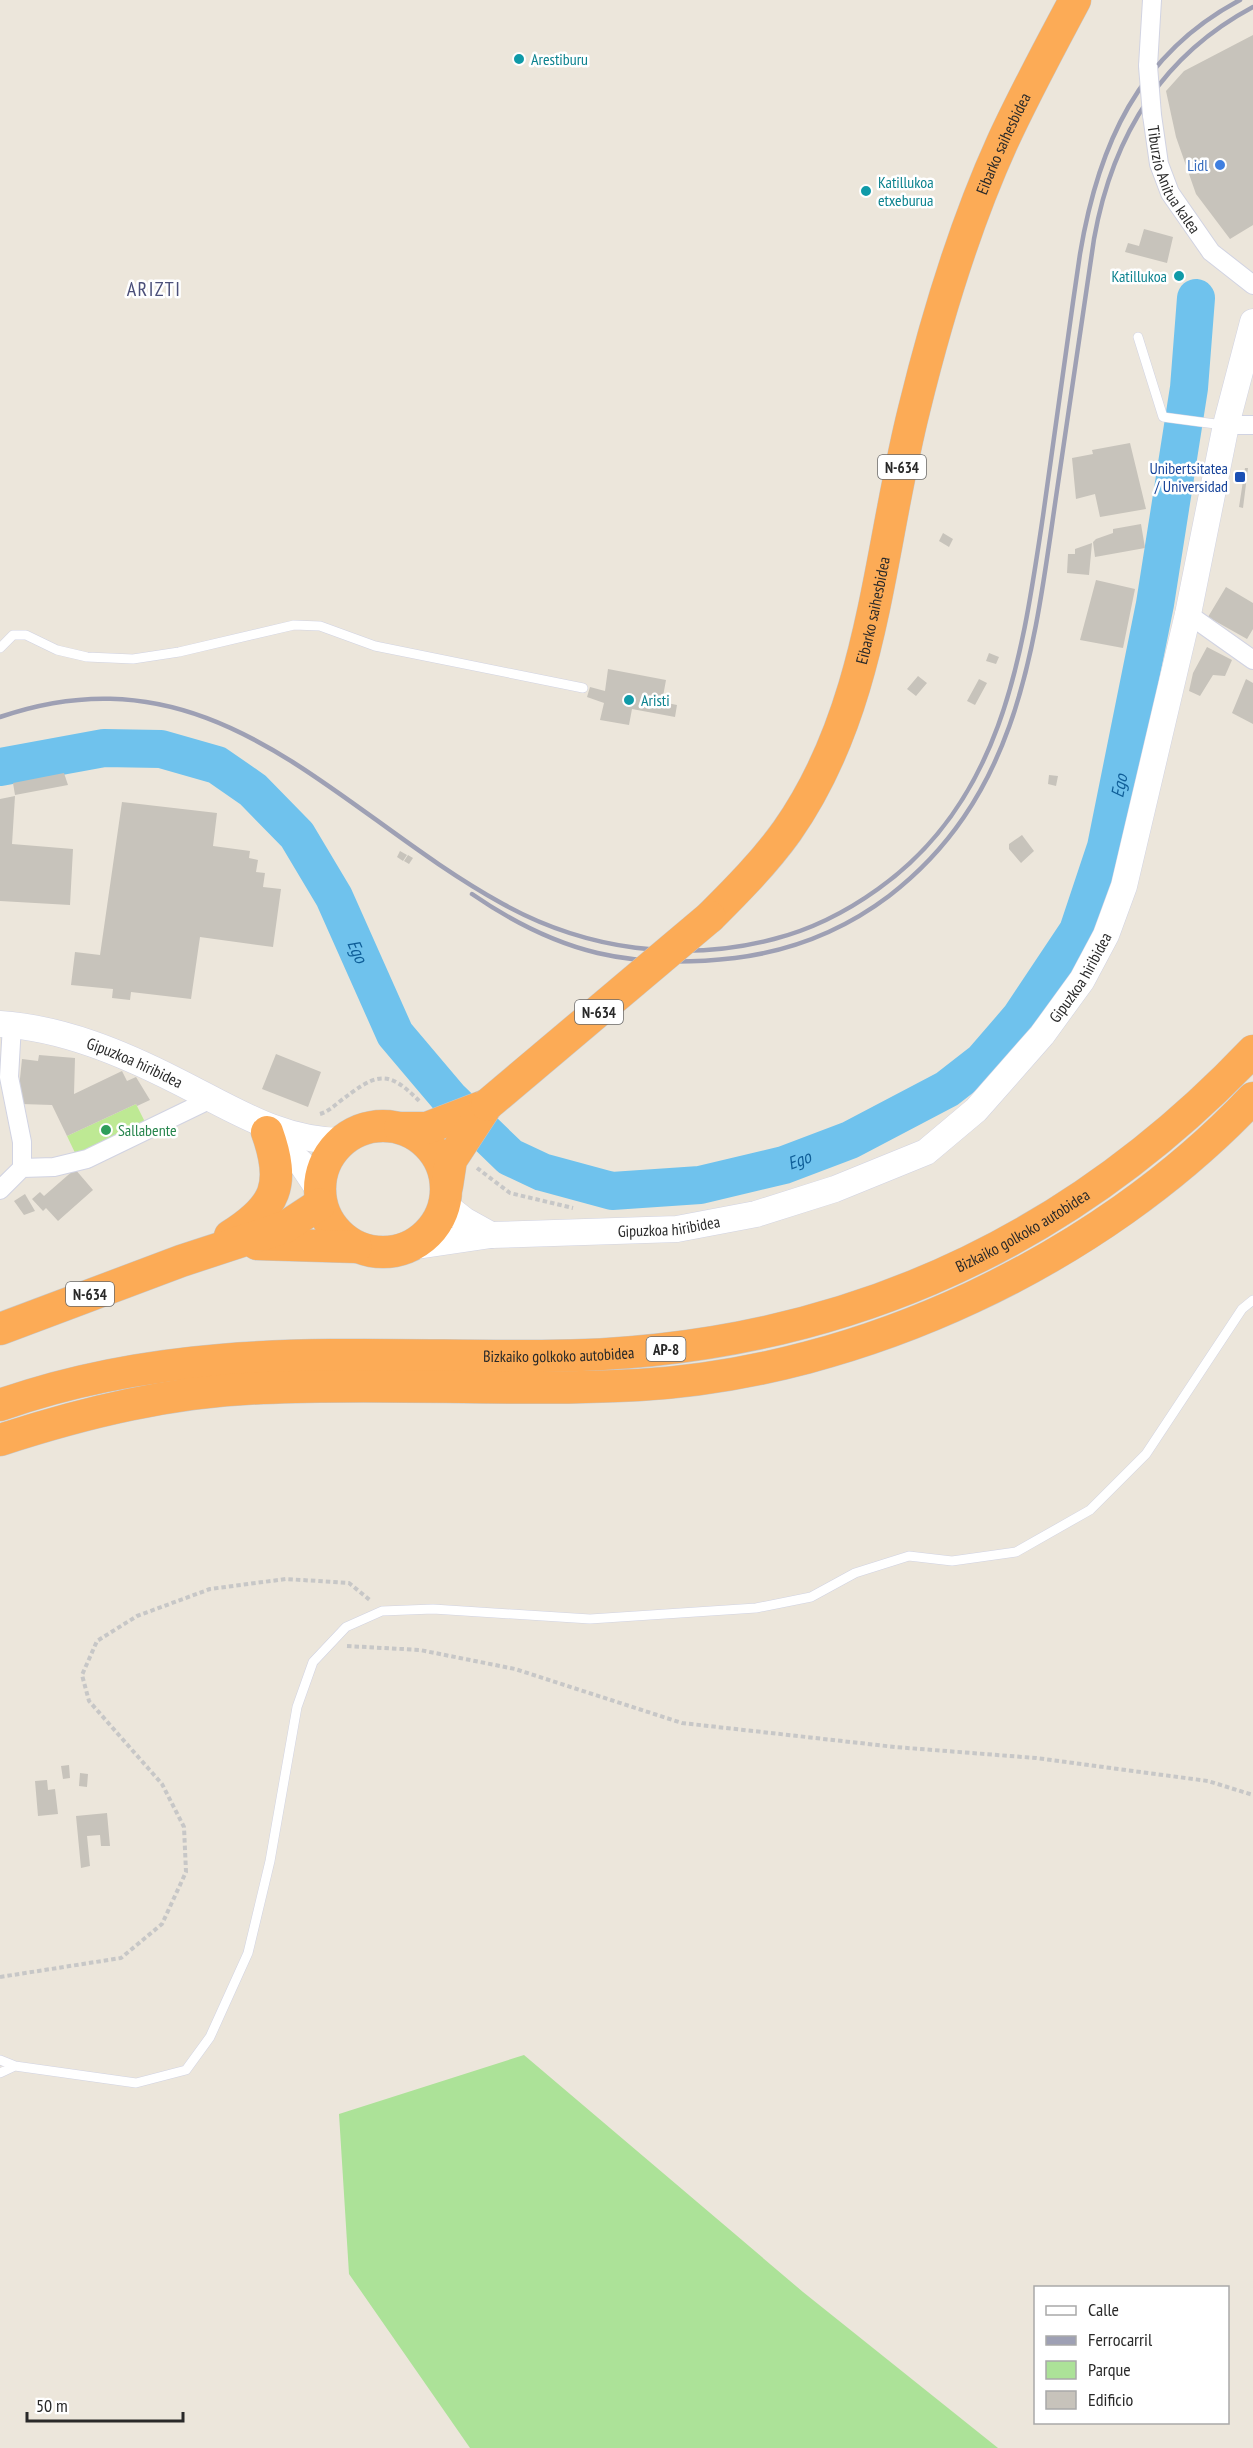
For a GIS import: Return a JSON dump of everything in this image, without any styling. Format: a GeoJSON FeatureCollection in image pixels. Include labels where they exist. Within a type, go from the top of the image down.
{"type":"FeatureCollection","features":[{"type":"Feature","properties":{"kind":"highway","name":"Eibarko saihesbidea"},"geometry":{"type":"LineString","coordinates":[[446,1195],[453,1132],[710,917],[753,874],[787,831],[814,787],[834,745],[852,695],[870,631],[913,413],[941,310],[968,228],[1001,145],[1075,0]]}},
{"type":"Feature","properties":{"kind":"highway","name":"Bizkaiko golkoko autobidea"},"geometry":{"type":"LineString","coordinates":[[0,1406],[93,1377],[178,1364],[258,1356],[339,1353],[544,1356],[638,1352],[720,1343],[792,1326],[876,1301],[952,1271],[1050,1220],[1143,1154],[1218,1087],[1253,1051]]}},
{"type":"Feature","properties":{"kind":"highway","name":"Bizkaiko golkoko autobidea"},"geometry":{"type":"LineString","coordinates":[[0,1440],[103,1409],[174,1396],[250,1389],[353,1387],[542,1389],[642,1385],[718,1377],[797,1360],[888,1332],[970,1299],[1063,1249],[1159,1183],[1253,1098]]}},
{"type":"Feature","properties":{"kind":"highway"},"geometry":{"type":"LineString","coordinates":[[356,1247],[341,1237],[320,1197],[322,1171],[330,1155],[342,1141],[360,1130],[380,1126],[427,1128],[453,1132]]}},
{"type":"Feature","properties":{"kind":"highway"},"geometry":{"type":"LineString","coordinates":[[181,1261],[226,1238],[253,1221],[266,1209],[274,1190],[276,1171],[274,1152],[264,1128]]}},
{"type":"Feature","properties":{"kind":"highway"},"geometry":{"type":"LineString","coordinates":[[238,1244],[356,1247],[383,1252],[410,1247],[426,1236],[438,1222],[446,1195],[443,1167],[433,1150],[419,1136],[400,1128]]}},
{"type":"Feature","properties":{"kind":"highway"},"geometry":{"type":"LineString","coordinates":[[238,1244],[285,1227],[302,1218],[320,1197]]}},
{"type":"Feature","properties":{"kind":"highway","name":"N-634"},"geometry":{"type":"LineString","coordinates":[[0,1329],[181,1261],[238,1244]]}},
{"type":"Feature","properties":{"kind":"street","name":"Tiburzio Anitua kalea"},"geometry":{"type":"LineString","coordinates":[[1154,3],[1148,66],[1159,164],[1170,192],[1211,252],[1253,285]]}},
{"type":"Feature","properties":{"kind":"street","name":"Gipuzkoa hiribidea"},"geometry":{"type":"LineString","coordinates":[[410,1247],[491,1235],[677,1229],[756,1214],[835,1189],[926,1152],[976,1110],[1042,1035],[1082,980],[1106,935],[1124,886],[1188,614],[1216,425],[1253,322]]}},
{"type":"Feature","properties":{"kind":"street"},"geometry":{"type":"LineString","coordinates":[[1216,425],[1253,424]]}},
{"type":"Feature","properties":{"kind":"street"},"geometry":{"type":"LineString","coordinates":[[1188,614],[1253,660]]}},
{"type":"Feature","properties":{"kind":"street","name":"Gipuzkoa hiribidea"},"geometry":{"type":"LineString","coordinates":[[6,1025],[99,1045],[211,1099],[264,1128]]}},
{"type":"Feature","properties":{"kind":"street"},"geometry":{"type":"LineString","coordinates":[[6,1025],[9,1077],[22,1142],[22,1168]]}},
{"type":"Feature","properties":{"kind":"street"},"geometry":{"type":"LineString","coordinates":[[0,1190],[22,1168],[54,1167],[87,1159],[211,1099]]}},
{"type":"Feature","properties":{"kind":"street"},"geometry":{"type":"LineString","coordinates":[[264,1128],[317,1141],[342,1141]]}},
{"type":"Feature","properties":{"kind":"street"},"geometry":{"type":"LineString","coordinates":[[264,1128],[301,1163],[320,1197]]}},
{"type":"Feature","properties":{"kind":"street"},"geometry":{"type":"LineString","coordinates":[[446,1195],[464,1220],[491,1235]]}},
{"type":"Feature","properties":{"kind":"lane"},"geometry":{"type":"LineString","coordinates":[[1138,337],[1163,417],[1216,425]]}},
{"type":"Feature","properties":{"kind":"lane"},"geometry":{"type":"LineString","coordinates":[[0,648],[13,635],[26,635],[57,650],[87,657],[134,659],[191,650],[294,625],[320,626],[375,646],[584,688]]}},
{"type":"Feature","properties":{"kind":"lane"},"geometry":{"type":"LineString","coordinates":[[0,2060],[15,2066],[136,2083],[186,2070],[210,2037],[248,1953],[270,1861],[297,1707],[313,1662],[346,1627],[382,1611],[433,1609],[590,1619],[756,1608],[811,1597],[855,1573],[909,1556],[952,1561],[1016,1551],[1090,1510],[1146,1454],[1242,1309],[1253,1300]]}},
{"type":"Feature","properties":{"kind":"lane"},"geometry":{"type":"LineString","coordinates":[[0,2073],[15,2066]]}},
{"type":"Feature","properties":{"kind":"path"},"geometry":{"type":"LineString","coordinates":[[312,1114],[322,1114],[365,1082],[384,1078],[405,1085],[510,1193],[585,1209]]}},
{"type":"Feature","properties":{"kind":"path"},"geometry":{"type":"LineString","coordinates":[[0,1977],[122,1958],[162,1924],[186,1872],[184,1827],[162,1784],[89,1701],[82,1675],[97,1641],[136,1616],[210,1589],[286,1579],[350,1583],[382,1611]]}},
{"type":"Feature","properties":{"kind":"path"},"geometry":{"type":"LineString","coordinates":[[329,1646],[420,1650],[515,1669],[682,1723],[895,1747],[1036,1758],[1208,1781],[1253,1795]]}},
{"type":"Feature","properties":{"kind":"green space","name":"Sallabente"},"geometry":{"type":"Polygon","coordinates":[[[136,1104],[146,1124],[77,1157],[67,1136],[136,1104]]]}},
{"type":"Feature","properties":{"kind":"green space"},"geometry":{"type":"Polygon","coordinates":[[[524,2055],[803,2292],[998,2448],[470,2448],[349,2274],[339,2114],[524,2055]]]}},
{"type":"Feature","properties":{"kind":"building","name":"Lidl"},"geometry":{"type":"Polygon","coordinates":[[[1253,35],[1253,225],[1230,239],[1196,194],[1176,137],[1166,91],[1184,71],[1253,35]]]}},
{"type":"Feature","properties":{"kind":"building"},"geometry":{"type":"Polygon","coordinates":[[[1144,229],[1173,237],[1167,263],[1125,252],[1128,243],[1139,246],[1144,229]]]}},
{"type":"Feature","properties":{"kind":"building"},"geometry":{"type":"Polygon","coordinates":[[[1130,443],[1146,509],[1100,517],[1095,494],[1076,499],[1072,458],[1093,454],[1092,450],[1130,443]]]}},
{"type":"Feature","properties":{"kind":"building"},"geometry":{"type":"Polygon","coordinates":[[[1245,468],[1248,468],[1243,508],[1239,507],[1245,468]]]}},
{"type":"Feature","properties":{"kind":"building"},"geometry":{"type":"Polygon","coordinates":[[[1141,524],[1145,548],[1095,557],[1093,542],[1096,539],[1113,533],[1113,529],[1141,524]]]}},
{"type":"Feature","properties":{"kind":"building"},"geometry":{"type":"Polygon","coordinates":[[[943,533],[953,539],[949,547],[939,541],[943,533]]]}},
{"type":"Feature","properties":{"kind":"building"},"geometry":{"type":"Polygon","coordinates":[[[1092,543],[1089,575],[1067,573],[1068,554],[1075,554],[1075,549],[1092,543]]]}},
{"type":"Feature","properties":{"kind":"building"},"geometry":{"type":"Polygon","coordinates":[[[1096,580],[1135,589],[1123,648],[1080,640],[1096,580]]]}},
{"type":"Feature","properties":{"kind":"building"},"geometry":{"type":"Polygon","coordinates":[[[1226,587],[1253,603],[1253,629],[1247,639],[1208,617],[1226,587]]]}},
{"type":"Feature","properties":{"kind":"building"},"geometry":{"type":"Polygon","coordinates":[[[1207,647],[1232,660],[1225,676],[1213,675],[1200,696],[1189,691],[1193,673],[1207,647]]]}},
{"type":"Feature","properties":{"kind":"building"},"geometry":{"type":"Polygon","coordinates":[[[989,653],[999,657],[996,664],[986,661],[989,653]]]}},
{"type":"Feature","properties":{"kind":"building","name":"Aristi"},"geometry":{"type":"Polygon","coordinates":[[[608,669],[666,680],[662,702],[677,705],[675,717],[632,709],[629,725],[600,720],[604,703],[587,697],[590,687],[605,691],[608,669]]]}},
{"type":"Feature","properties":{"kind":"building"},"geometry":{"type":"Polygon","coordinates":[[[918,676],[927,683],[916,696],[907,689],[918,676]]]}},
{"type":"Feature","properties":{"kind":"building"},"geometry":{"type":"Polygon","coordinates":[[[979,679],[987,683],[975,705],[967,701],[979,679]]]}},
{"type":"Feature","properties":{"kind":"building"},"geometry":{"type":"Polygon","coordinates":[[[1246,679],[1253,683],[1253,724],[1232,713],[1246,679]]]}},
{"type":"Feature","properties":{"kind":"building"},"geometry":{"type":"Polygon","coordinates":[[[64,773],[68,785],[15,795],[13,783],[64,773]]]}},
{"type":"Feature","properties":{"kind":"building"},"geometry":{"type":"Polygon","coordinates":[[[1049,775],[1058,776],[1056,786],[1048,784],[1049,775]]]}},
{"type":"Feature","properties":{"kind":"building"},"geometry":{"type":"Polygon","coordinates":[[[15,796],[12,844],[73,849],[70,905],[0,901],[0,799],[15,796]]]}},
{"type":"Feature","properties":{"kind":"building"},"geometry":{"type":"Polygon","coordinates":[[[122,802],[217,813],[213,846],[250,851],[249,858],[258,860],[256,872],[265,873],[263,887],[281,889],[273,947],[200,937],[191,999],[131,992],[130,1000],[112,998],[113,989],[71,985],[75,952],[100,955],[122,802]]]}},
{"type":"Feature","properties":{"kind":"building"},"geometry":{"type":"Polygon","coordinates":[[[1022,835],[1034,851],[1021,863],[1009,849],[1009,844],[1022,835]]]}},
{"type":"Feature","properties":{"kind":"building"},"geometry":{"type":"Polygon","coordinates":[[[400,851],[407,855],[403,861],[397,857],[400,851]]]}},
{"type":"Feature","properties":{"kind":"building"},"geometry":{"type":"Polygon","coordinates":[[[408,855],[413,858],[409,864],[404,861],[408,855]]]}},
{"type":"Feature","properties":{"kind":"building"},"geometry":{"type":"Polygon","coordinates":[[[276,1054],[321,1072],[308,1107],[262,1089],[276,1054]]]}},
{"type":"Feature","properties":{"kind":"building"},"geometry":{"type":"Polygon","coordinates":[[[39,1055],[75,1058],[74,1094],[122,1071],[127,1081],[136,1077],[150,1100],[137,1106],[136,1104],[67,1136],[52,1105],[21,1104],[18,1098],[22,1059],[38,1061],[39,1055]]]}},
{"type":"Feature","properties":{"kind":"building"},"geometry":{"type":"Polygon","coordinates":[[[75,1169],[93,1190],[58,1221],[46,1208],[43,1211],[32,1199],[40,1192],[44,1196],[75,1169]]]}},
{"type":"Feature","properties":{"kind":"building"},"geometry":{"type":"Polygon","coordinates":[[[25,1194],[35,1211],[24,1215],[14,1201],[25,1194]]]}},
{"type":"Feature","properties":{"kind":"building"},"geometry":{"type":"Polygon","coordinates":[[[69,1765],[70,1778],[63,1779],[61,1766],[69,1765]]]}},
{"type":"Feature","properties":{"kind":"building"},"geometry":{"type":"Polygon","coordinates":[[[80,1773],[88,1774],[87,1787],[79,1786],[80,1773]]]}},
{"type":"Feature","properties":{"kind":"building"},"geometry":{"type":"Polygon","coordinates":[[[47,1780],[48,1790],[55,1789],[58,1814],[38,1816],[35,1781],[47,1780]]]}},
{"type":"Feature","properties":{"kind":"building"},"geometry":{"type":"Polygon","coordinates":[[[107,1813],[110,1846],[101,1846],[100,1835],[87,1836],[90,1866],[81,1868],[76,1816],[107,1813]]]}},
{"type":"Feature","properties":{"kind":"waterway","name":"Ego"},"geometry":{"type":"LineString","coordinates":[[0,767],[104,748],[161,749],[217,765],[253,790],[297,835],[334,897],[395,1034],[450,1099],[510,1157],[542,1172],[612,1191],[700,1185],[784,1165],[850,1140],[947,1089],[983,1061],[1020,1018],[1078,931],[1106,847],[1155,604],[1189,388],[1196,298]]}},
{"type":"Feature","properties":{"kind":"railway"},"geometry":{"type":"LineString","coordinates":[[0,717],[77,700],[146,702],[210,719],[269,748],[327,784],[442,866],[503,904],[535,920],[601,942],[670,951],[740,946],[774,939],[816,925],[854,905],[878,889],[920,853],[954,813],[980,769],[1000,722],[1015,672],[1035,569],[1080,254],[1098,176],[1112,140],[1128,107],[1149,76],[1174,47],[1205,22],[1240,0]]}},
{"type":"Feature","properties":{"kind":"railway"},"geometry":{"type":"LineString","coordinates":[[472,894],[535,931],[566,944],[598,953],[663,962],[735,958],[776,950],[835,929],[889,896],[933,856],[967,813],[993,766],[1013,716],[1028,663],[1048,553],[1094,239],[1102,202],[1114,167],[1128,134],[1167,75],[1220,27],[1253,7]]}},
{"type":"Feature","properties":{"kind":"place","name":"Arestiburu"},"geometry":{"type":"Point","coordinates":[519,59]}},
{"type":"Feature","properties":{"kind":"place","name":"Lidl"},"geometry":{"type":"Point","coordinates":[1220,165]}},
{"type":"Feature","properties":{"kind":"place","name":"Katillukoa etxeburua"},"geometry":{"type":"Point","coordinates":[866,191]}},
{"type":"Feature","properties":{"kind":"place","name":"Katillukoa"},"geometry":{"type":"Point","coordinates":[1179,276]}},
{"type":"Feature","properties":{"kind":"place","name":"Unibertsitatea / Universidad"},"geometry":{"type":"Point","coordinates":[1240,477]}},
{"type":"Feature","properties":{"kind":"place","name":"Aristi"},"geometry":{"type":"Point","coordinates":[629,700]}},
{"type":"Feature","properties":{"kind":"place","name":"Sallabente"},"geometry":{"type":"Point","coordinates":[106,1130]}},
{"type":"Feature","properties":{"kind":"district","name":"ARIZTI"},"geometry":{"type":"Point","coordinates":[154,289]}}]}
